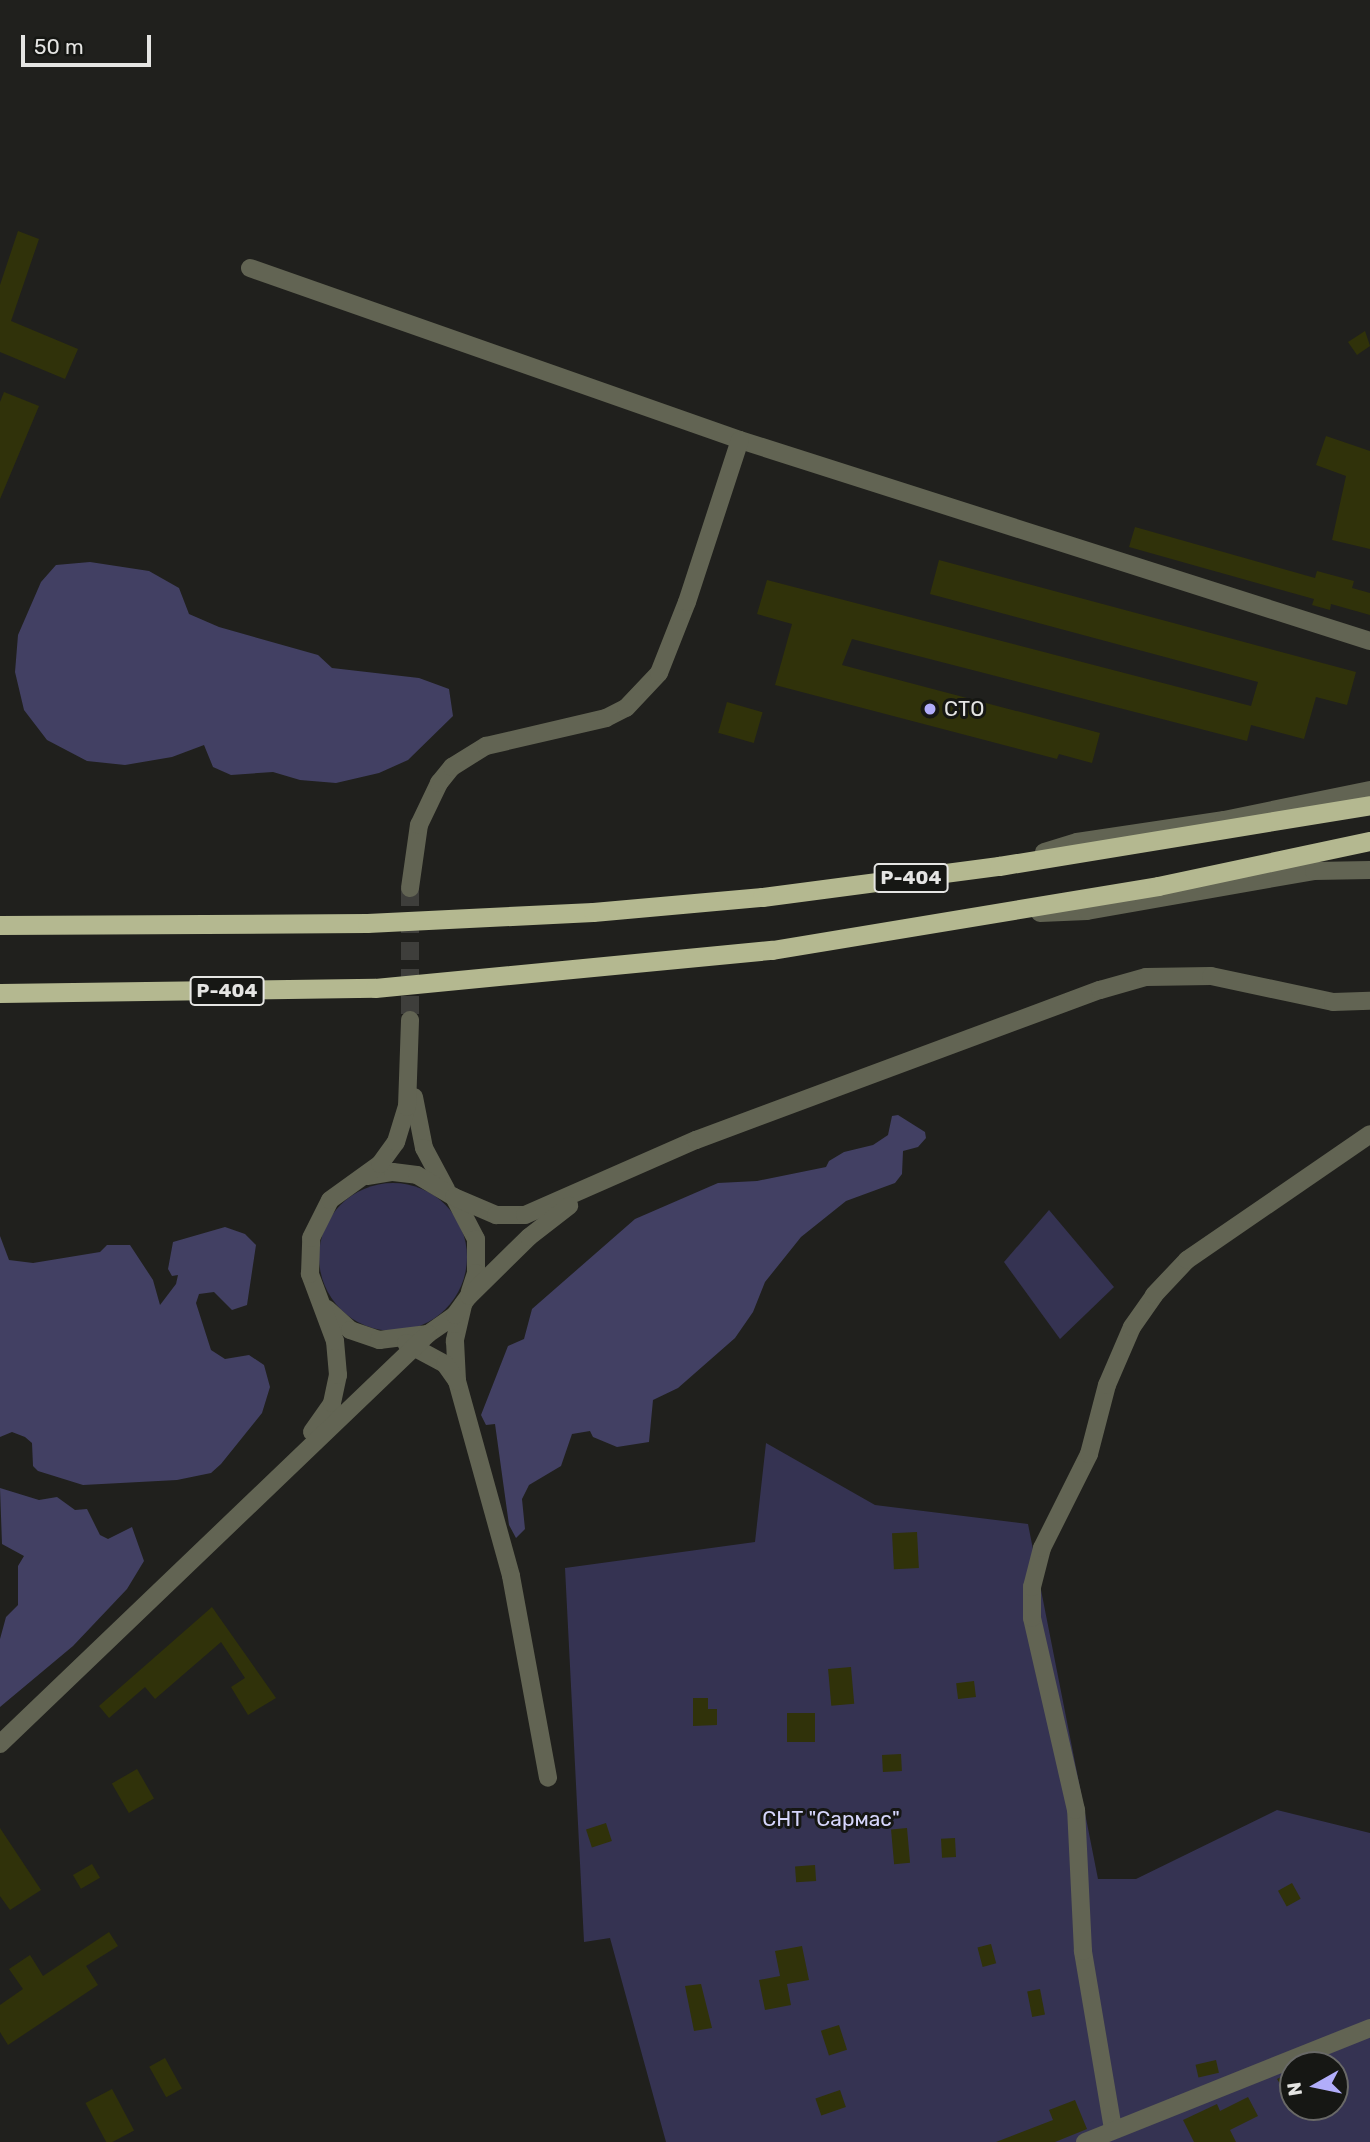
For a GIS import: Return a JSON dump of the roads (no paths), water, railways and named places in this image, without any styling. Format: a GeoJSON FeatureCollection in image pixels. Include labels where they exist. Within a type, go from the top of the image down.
{"type":"FeatureCollection","features":[{"type":"Feature","properties":{"kind":"highway","name":"Р-404"},"geometry":{"type":"LineString","coordinates":[[0,925],[367,923],[593,912],[762,897],[999,866],[1370,805]]}},
{"type":"Feature","properties":{"kind":"highway","name":"Р-404"},"geometry":{"type":"LineString","coordinates":[[0,993],[292,990],[453,983],[772,950],[1005,914],[1370,841]]}},
{"type":"Feature","properties":{"kind":"street"},"geometry":{"type":"LineString","coordinates":[[250,268],[740,440],[1370,641]]}},
{"type":"Feature","properties":{"kind":"street"},"geometry":{"type":"LineString","coordinates":[[410,888],[419,825],[439,783],[453,767],[486,746],[606,718],[626,708],[659,673],[687,602],[740,440]]}},
{"type":"Feature","properties":{"kind":"street"},"geometry":{"type":"LineString","coordinates":[[999,866],[1076,842],[1224,820],[1370,790]]}},
{"type":"Feature","properties":{"kind":"street"},"geometry":{"type":"LineString","coordinates":[[1005,914],[1087,911],[1314,871],[1370,870]]}},
{"type":"Feature","properties":{"kind":"street"},"geometry":{"type":"LineString","coordinates":[[350,1184],[381,1173],[404,1173],[486,1213],[515,1217],[606,1182],[722,1130],[1087,995],[1146,977],[1211,976],[1333,1002],[1366,1002]]}},
{"type":"Feature","properties":{"kind":"street"},"geometry":{"type":"LineString","coordinates":[[257,1496],[320,1422],[336,1391],[335,1341],[316,1291],[309,1258],[313,1231],[330,1200],[380,1164],[404,1126],[410,1066],[410,1020]]}},
{"type":"Feature","properties":{"kind":"street"},"geometry":{"type":"LineString","coordinates":[[410,1066],[424,1147],[476,1239],[476,1273],[455,1341],[457,1381],[511,1576],[548,1778]]}},
{"type":"Feature","properties":{"kind":"street"},"geometry":{"type":"LineString","coordinates":[[1113,2129],[1083,1951],[1076,1810],[1032,1618],[1032,1587],[1042,1548],[1089,1454],[1107,1384],[1132,1327],[1154,1295],[1187,1260],[1370,1134]]}},
{"type":"Feature","properties":{"kind":"street"},"geometry":{"type":"LineString","coordinates":[[0,1744],[529,1237],[606,1182]]}},
{"type":"Feature","properties":{"kind":"street"},"geometry":{"type":"LineString","coordinates":[[316,1291],[325,1307],[351,1330],[397,1341],[422,1340],[457,1381]]}},
{"type":"Feature","properties":{"kind":"street"},"geometry":{"type":"LineString","coordinates":[[1085,2142],[1370,2028]]}},
{"type":"Feature","properties":{"kind":"tunnel"},"geometry":{"type":"LineString","coordinates":[[410,888],[410,1020]]}},
{"type":"Feature","properties":{"kind":"place","name":"СТО"},"geometry":{"type":"Point","coordinates":[930,709]}},
{"type":"Feature","properties":{"kind":"park label","name":"СНТ \"Сармас\""},"geometry":{"type":"Point","coordinates":[831,1819]}}]}
